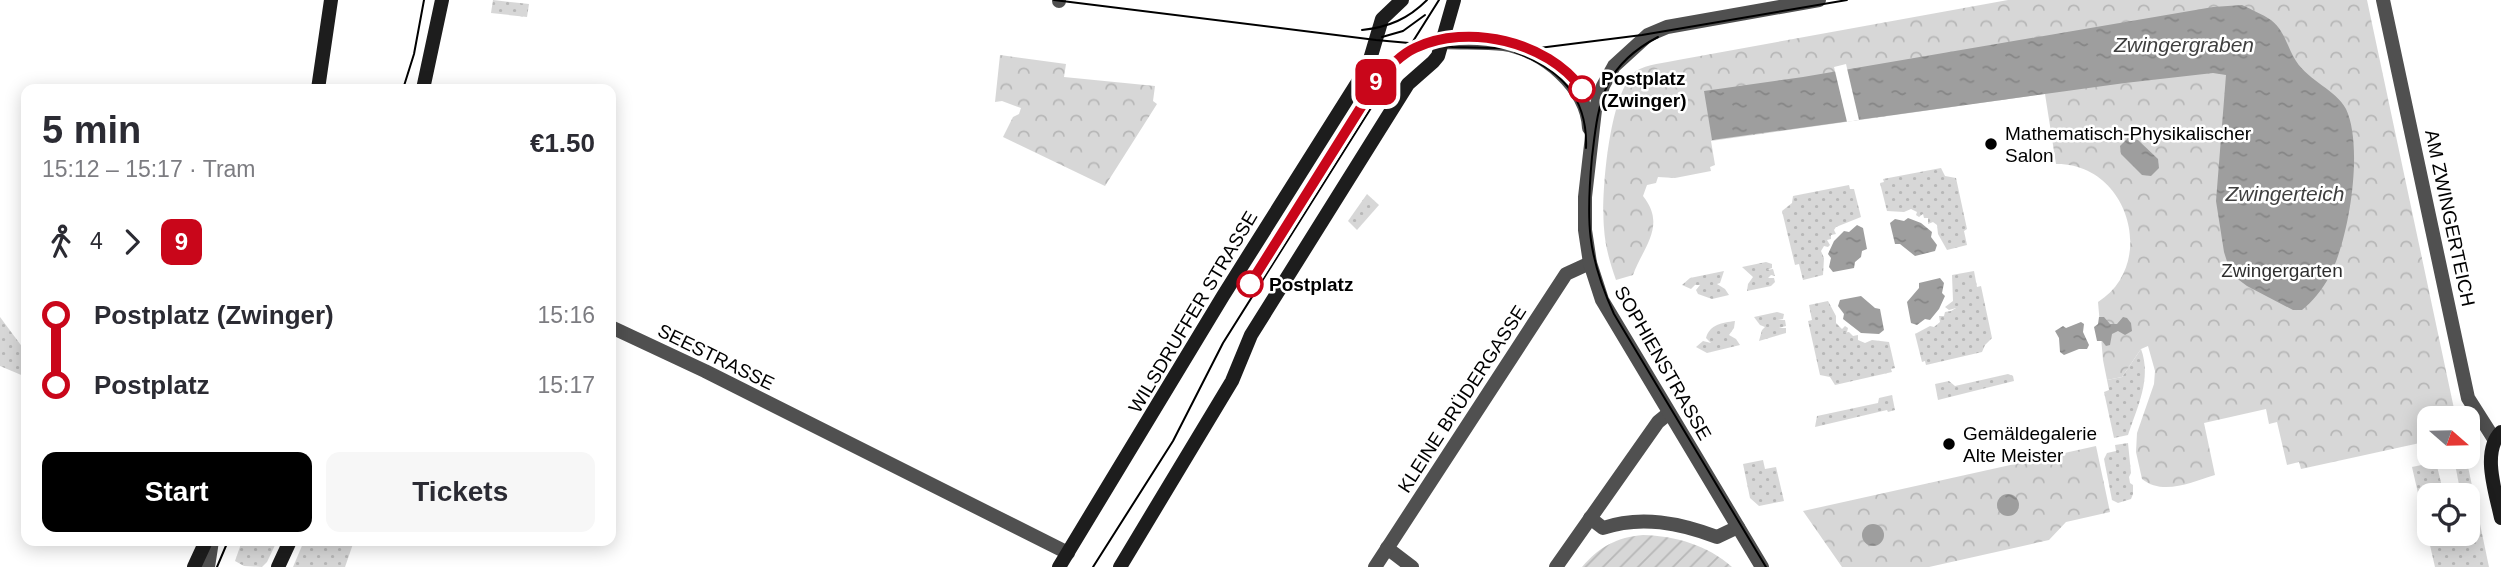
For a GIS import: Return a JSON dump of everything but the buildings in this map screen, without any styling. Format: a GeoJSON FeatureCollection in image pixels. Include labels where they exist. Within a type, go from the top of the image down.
{"type":"FeatureCollection","features":[{"type":"Feature","properties":{"kind":"street"},"geometry":{"type":"LineString","coordinates":[[319,84],[331,0]]}},
{"type":"Feature","properties":{"kind":"street"},"geometry":{"type":"LineString","coordinates":[[424,84],[442,0]]}},
{"type":"Feature","properties":{"kind":"street","name":"WILSDRUFFER STRASSE"},"geometry":{"type":"LineString","coordinates":[[1059,567],[1223,296],[1361,77],[1373,50],[1379,25],[1402,0]]}},
{"type":"Feature","properties":{"kind":"street"},"geometry":{"type":"LineString","coordinates":[[1119,567],[1232,381],[1243,351],[1256,327],[1408,83],[1433,62],[1443,42],[1454,0]]}},
{"type":"Feature","properties":{"kind":"street","name":"SOPHIENSTRASSE"},"geometry":{"type":"LineString","coordinates":[[1762,567],[1602,300],[1590,263],[1584,214],[1592,121],[1599,96],[1614,66],[1648,35],[1667,27],[1819,0]]}},
{"type":"Feature","properties":{"kind":"street","name":"AM ZWINGERTEICH"},"geometry":{"type":"LineString","coordinates":[[2383,0],[2469,398],[2498,435]]}},
{"type":"Feature","properties":{"kind":"street"},"geometry":{"type":"LineString","coordinates":[[1443,42],[1506,44],[1554,67],[1575,89],[1584,107],[1590,147]]}},
{"type":"Feature","properties":{"kind":"street","name":"KLEINE BRÜDERGASSE"},"geometry":{"type":"LineString","coordinates":[[1375,567],[1566,274],[1590,263]]}},
{"type":"Feature","properties":{"kind":"street","name":"SEESTRASSE"},"geometry":{"type":"LineString","coordinates":[[616,329],[1068,553]]}},
{"type":"Feature","properties":{"kind":"street"},"geometry":{"type":"LineString","coordinates":[[1556,567],[1658,422],[1670,413]]}},
{"type":"Feature","properties":{"kind":"street"},"geometry":{"type":"LineString","coordinates":[[2498,435],[2492,474],[2501,518]]}},
{"type":"Feature","properties":{"kind":"street"},"geometry":{"type":"LineString","coordinates":[[1590,518],[1603,528],[1632,520],[1662,522],[1717,537],[1738,527]]}},
{"type":"Feature","properties":{"kind":"street"},"geometry":{"type":"LineString","coordinates":[[194,567],[203,546]]}},
{"type":"Feature","properties":{"kind":"street"},"geometry":{"type":"LineString","coordinates":[[208,567],[211,546]]}},
{"type":"Feature","properties":{"kind":"street"},"geometry":{"type":"LineString","coordinates":[[278,567],[288,546]]}},
{"type":"Feature","properties":{"kind":"street"},"geometry":{"type":"LineString","coordinates":[[1387,548],[1412,567]]}},
{"type":"Feature","properties":{"kind":"green space"},"geometry":{"type":"Polygon","coordinates":[[[493,0],[529,4],[527,17],[491,13],[493,0]]]}},
{"type":"Feature","properties":{"kind":"green space","name":"Zwingergarten"},"geometry":{"type":"Polygon","coordinates":[[[2008,0],[2367,0],[2453,406],[2417,406],[2417,444],[2301,469],[2299,462],[2287,465],[2277,422],[2269,424],[2266,409],[2204,423],[2215,475],[2168,487],[2159,487],[2142,479],[2136,452],[2137,433],[2154,384],[2155,371],[2148,346],[2141,349],[2122,377],[2107,380],[2098,302],[2116,285],[2127,264],[2130,241],[2127,218],[2117,197],[2102,180],[2081,168],[2056,164],[2045,94],[1711,141],[1715,165],[1710,167],[1711,171],[1675,178],[1658,177],[1656,183],[1647,185],[1643,196],[1653,217],[1651,236],[1633,275],[1616,280],[1608,254],[1603,213],[1613,121],[1627,82],[1636,71],[1656,64],[2008,0]]]}},
{"type":"Feature","properties":{"kind":"green space"},"geometry":{"type":"Polygon","coordinates":[[[1000,55],[1066,64],[1064,77],[1155,86],[1153,101],[1157,104],[1105,186],[1003,137],[1021,108],[1002,101],[995,102],[1000,55]]]}},
{"type":"Feature","properties":{"kind":"green space"},"geometry":{"type":"Polygon","coordinates":[[[1941,168],[1945,176],[1956,178],[1967,229],[1964,231],[1967,245],[1947,250],[1938,234],[1937,225],[1933,222],[1928,224],[1928,218],[1924,218],[1923,214],[1919,217],[1917,212],[1911,209],[1904,212],[1887,211],[1880,183],[1884,182],[1883,179],[1941,168]]]}},
{"type":"Feature","properties":{"kind":"green space"},"geometry":{"type":"Polygon","coordinates":[[[1849,185],[1850,189],[1854,189],[1861,217],[1836,227],[1836,234],[1827,240],[1830,245],[1824,246],[1821,251],[1824,258],[1823,275],[1803,280],[1799,264],[1795,265],[1782,211],[1792,203],[1793,196],[1849,185]]]}},
{"type":"Feature","properties":{"kind":"green space"},"geometry":{"type":"Polygon","coordinates":[[[1367,194],[1379,205],[1357,230],[1348,221],[1367,194]]]}},
{"type":"Feature","properties":{"kind":"green space"},"geometry":{"type":"Polygon","coordinates":[[[1766,262],[1772,264],[1772,268],[1767,270],[1773,269],[1775,276],[1768,278],[1774,278],[1775,282],[1771,286],[1747,291],[1753,277],[1742,267],[1766,262]]]}},
{"type":"Feature","properties":{"kind":"green space"},"geometry":{"type":"Polygon","coordinates":[[[1724,271],[1720,283],[1717,284],[1729,295],[1712,299],[1698,294],[1696,290],[1700,285],[1691,289],[1682,285],[1690,278],[1724,271]]]}},
{"type":"Feature","properties":{"kind":"green space"},"geometry":{"type":"Polygon","coordinates":[[[1974,271],[1977,287],[1981,286],[1992,338],[1982,352],[1926,365],[1925,361],[1922,362],[1915,334],[1930,326],[1934,327],[1940,322],[1939,316],[1944,316],[1945,312],[1956,308],[1949,310],[1945,307],[1953,301],[1952,275],[1974,271]]]}},
{"type":"Feature","properties":{"kind":"green space"},"geometry":{"type":"Polygon","coordinates":[[[1828,301],[1836,316],[1836,323],[1842,329],[1845,326],[1848,328],[1847,332],[1840,333],[1858,335],[1858,340],[1865,343],[1872,340],[1889,342],[1895,368],[1891,369],[1892,372],[1835,385],[1830,377],[1820,375],[1808,321],[1812,320],[1809,305],[1828,301]]]}},
{"type":"Feature","properties":{"kind":"green space"},"geometry":{"type":"Polygon","coordinates":[[[1777,312],[1784,314],[1783,319],[1778,320],[1785,320],[1786,326],[1779,328],[1786,328],[1786,333],[1759,341],[1765,327],[1754,317],[1777,312]]]}},
{"type":"Feature","properties":{"kind":"green space"},"geometry":{"type":"Polygon","coordinates":[[[0,317],[21,345],[21,375],[0,366],[0,317]]]}},
{"type":"Feature","properties":{"kind":"green space"},"geometry":{"type":"Polygon","coordinates":[[[1735,321],[1729,335],[1740,345],[1707,353],[1696,347],[1703,341],[1711,343],[1706,338],[1714,327],[1735,321]]]}},
{"type":"Feature","properties":{"kind":"green space"},"geometry":{"type":"Polygon","coordinates":[[[2141,349],[2145,371],[2139,403],[2128,435],[2114,438],[2104,392],[2109,390],[2107,380],[2122,377],[2141,349]]]}},
{"type":"Feature","properties":{"kind":"green space"},"geometry":{"type":"Polygon","coordinates":[[[2008,374],[2013,376],[2014,381],[1938,400],[1935,384],[1949,381],[1955,386],[2008,374]]]}},
{"type":"Feature","properties":{"kind":"green space"},"geometry":{"type":"Polygon","coordinates":[[[1892,395],[1895,410],[1815,427],[1817,416],[1878,403],[1879,398],[1892,395]]]}},
{"type":"Feature","properties":{"kind":"green space"},"geometry":{"type":"Polygon","coordinates":[[[2128,443],[2131,473],[2129,477],[2133,494],[2131,499],[2118,503],[2112,500],[2104,459],[2107,453],[2116,451],[2115,445],[2128,443]]]}},
{"type":"Feature","properties":{"kind":"green space"},"geometry":{"type":"Polygon","coordinates":[[[2096,446],[2110,512],[2066,522],[2049,540],[1929,567],[1842,567],[1803,511],[2096,446]]]}},
{"type":"Feature","properties":{"kind":"green space"},"geometry":{"type":"Polygon","coordinates":[[[1763,460],[1765,469],[1776,467],[1784,501],[1759,506],[1750,498],[1743,464],[1763,460]]]}},
{"type":"Feature","properties":{"kind":"green space"},"geometry":{"type":"Polygon","coordinates":[[[2412,467],[2438,469],[2441,483],[2417,483],[2417,489],[2412,467]]]}},
{"type":"Feature","properties":{"kind":"green space"},"geometry":{"type":"Polygon","coordinates":[[[2456,469],[2469,469],[2471,483],[2459,483],[2456,469]]]}},
{"type":"Feature","properties":{"kind":"green space"},"geometry":{"type":"Polygon","coordinates":[[[2480,524],[2489,567],[2435,567],[2430,546],[2480,546],[2480,524]]]}},
{"type":"Feature","properties":{"kind":"green space"},"geometry":{"type":"Polygon","coordinates":[[[1643,535],[1667,537],[1702,547],[1732,567],[1582,567],[1609,544],[1643,535]]]}},
{"type":"Feature","properties":{"kind":"green space"},"geometry":{"type":"Polygon","coordinates":[[[240,546],[275,546],[262,567],[244,566],[235,561],[240,546]]]}},
{"type":"Feature","properties":{"kind":"green space"},"geometry":{"type":"Polygon","coordinates":[[[302,546],[352,546],[345,567],[293,567],[302,546]]]}},
{"type":"Feature","properties":{"kind":"water"},"geometry":{"type":"Polygon","coordinates":[[[2242,5],[2276,24],[2301,68],[2342,102],[2351,126],[2354,169],[2343,241],[2327,282],[2302,310],[2293,310],[2247,286],[2231,274],[2224,252],[2216,201],[2226,75],[2213,73],[2125,83],[1712,140],[1704,91],[1803,77],[2213,7],[2242,5]]]}},
{"type":"Feature","properties":{"kind":"water"},"geometry":{"type":"Polygon","coordinates":[[[2128,138],[2138,140],[2158,159],[2159,168],[2151,176],[2142,175],[2121,154],[2120,146],[2128,138]]]}},
{"type":"Feature","properties":{"kind":"water"},"geometry":{"type":"Polygon","coordinates":[[[1908,218],[1921,223],[1932,232],[1931,237],[1937,245],[1935,251],[1915,256],[1900,244],[1895,244],[1890,223],[1895,219],[1904,221],[1908,218]]]}},
{"type":"Feature","properties":{"kind":"water"},"geometry":{"type":"Polygon","coordinates":[[[1857,225],[1863,228],[1867,249],[1862,251],[1854,268],[1833,272],[1829,267],[1831,258],[1828,254],[1834,241],[1844,231],[1849,232],[1857,225]]]}},
{"type":"Feature","properties":{"kind":"water"},"geometry":{"type":"Polygon","coordinates":[[[1940,278],[1944,283],[1942,293],[1945,296],[1939,309],[1930,320],[1925,319],[1917,325],[1911,323],[1907,302],[1919,288],[1919,283],[1940,278]]]}},
{"type":"Feature","properties":{"kind":"water"},"geometry":{"type":"Polygon","coordinates":[[[1861,296],[1880,309],[1884,330],[1879,334],[1861,333],[1843,319],[1844,314],[1838,306],[1840,300],[1861,296]]]}},
{"type":"Feature","properties":{"kind":"water"},"geometry":{"type":"Polygon","coordinates":[[[2099,317],[2104,317],[2110,324],[2117,324],[2123,317],[2127,318],[2132,331],[2125,335],[2118,331],[2112,334],[2110,345],[2106,346],[2102,341],[2097,341],[2094,327],[2098,324],[2099,317]]]}},
{"type":"Feature","properties":{"kind":"water"},"geometry":{"type":"Polygon","coordinates":[[[2081,322],[2084,324],[2083,332],[2089,345],[2087,349],[2064,355],[2060,352],[2059,338],[2055,331],[2063,326],[2066,328],[2081,322]]]}},
{"type":"Feature","properties":{"kind":"water"},"geometry":{"type":"Polygon","coordinates":[[[2008,494],[2016,497],[2019,505],[2016,513],[2008,516],[2000,513],[1997,505],[2000,497],[2008,494]]]}},
{"type":"Feature","properties":{"kind":"water"},"geometry":{"type":"Polygon","coordinates":[[[1873,524],[1881,527],[1884,535],[1881,543],[1873,546],[1865,543],[1862,535],[1865,527],[1873,524]]]}},
{"type":"Feature","properties":{"kind":"pier"},"geometry":{"type":"Polygon","coordinates":[[[1846,64],[1859,120],[1847,122],[1834,67],[1846,64]]]}},
{"type":"Feature","properties":{"kind":"tram line"},"geometry":{"type":"LineString","coordinates":[[405,84],[414,54],[424,0]]}},
{"type":"Feature","properties":{"kind":"tram line"},"geometry":{"type":"LineString","coordinates":[[1054,0],[1376,40],[1453,47],[1531,49],[1642,35],[1847,0]]}},
{"type":"Feature","properties":{"kind":"tram line"},"geometry":{"type":"LineString","coordinates":[[1362,30],[1398,21],[1427,0]]}},
{"type":"Feature","properties":{"kind":"tram line"},"geometry":{"type":"LineString","coordinates":[[1093,567],[1173,441],[1223,343],[1439,0]]}},
{"type":"Feature","properties":{"kind":"tram line"},"geometry":{"type":"LineString","coordinates":[[1382,37],[1403,31],[1425,15]]}},
{"type":"Feature","properties":{"kind":"tram line"},"geometry":{"type":"LineString","coordinates":[[1658,37],[1623,62],[1612,76],[1601,102],[1595,129],[1589,200],[1594,255],[1598,274],[1614,314],[1766,567]]}},
{"type":"Feature","properties":{"kind":"tram line","name":"9"},"geometry":{"type":"LineString","coordinates":[[1250,284],[1378,80],[1391,65],[1413,49],[1450,38],[1512,43],[1548,57],[1564,69],[1582,89]]}},
{"type":"Feature","properties":{"kind":"tram line"},"geometry":{"type":"LineString","coordinates":[[1515,52],[1545,67],[1568,87],[1582,114],[1586,148]]}},
{"type":"Feature","properties":{"kind":"tram line"},"geometry":{"type":"LineString","coordinates":[[217,567],[226,546]]}},
{"type":"Feature","properties":{"kind":"place","name":"Postplatz (Zwinger)"},"geometry":{"type":"Point","coordinates":[1582,89]}},
{"type":"Feature","properties":{"kind":"place","name":"Mathematisch-Physikalischer Salon"},"geometry":{"type":"Point","coordinates":[1991,144]}},
{"type":"Feature","properties":{"kind":"place","name":"Postplatz"},"geometry":{"type":"Point","coordinates":[1250,284]}},
{"type":"Feature","properties":{"kind":"place","name":"Gemäldegalerie Alte Meister"},"geometry":{"type":"Point","coordinates":[1949,444]}},
{"type":"Feature","properties":{"kind":"water label","name":"Zwingergraben"},"geometry":{"type":"Point","coordinates":[2184,44]}},
{"type":"Feature","properties":{"kind":"water label","name":"Zwingerteich"},"geometry":{"type":"Point","coordinates":[2285,193]}}]}
